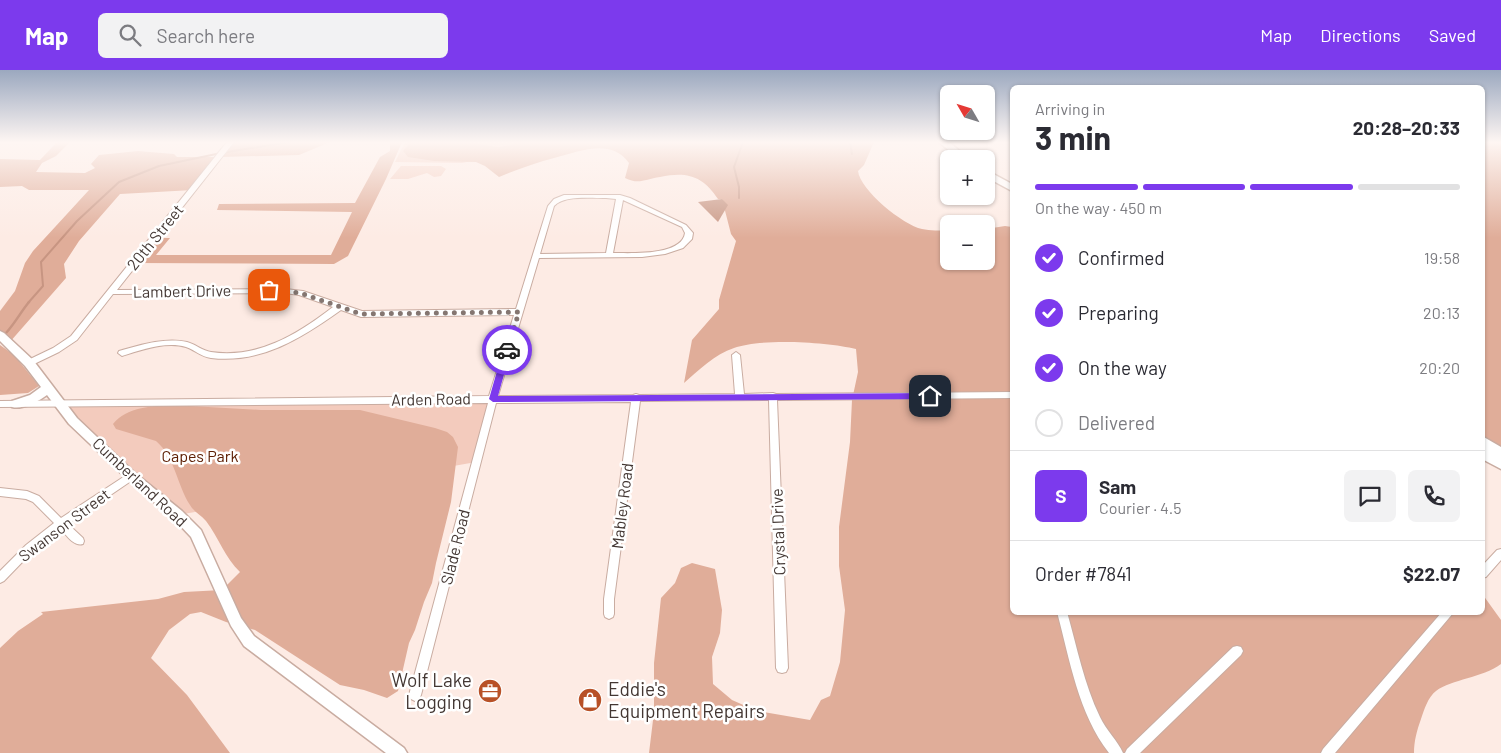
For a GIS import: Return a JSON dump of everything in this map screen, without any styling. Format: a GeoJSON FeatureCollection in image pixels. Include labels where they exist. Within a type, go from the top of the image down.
{"type":"FeatureCollection","features":[{"type":"Feature","properties":{"kind":"main road"},"geometry":{"type":"LineString","coordinates":[[995,178],[1010,187]]}},
{"type":"Feature","properties":{"kind":"main road"},"geometry":{"type":"LineString","coordinates":[[1485,443],[1501,453]]}},
{"type":"Feature","properties":{"kind":"main road"},"geometry":{"type":"LineString","coordinates":[[1485,454],[1501,464]]}},
{"type":"Feature","properties":{"kind":"street","name":"20th Street"},"geometry":{"type":"LineString","coordinates":[[29,363],[56,350],[74,338],[206,174]]}},
{"type":"Feature","properties":{"kind":"street","name":"Slade Road"},"geometry":{"type":"LineString","coordinates":[[415,695],[493,399],[551,206],[556,200],[564,197],[620,197]]}},
{"type":"Feature","properties":{"kind":"street"},"geometry":{"type":"LineString","coordinates":[[536,256],[609,255],[665,252],[680,246],[688,239],[688,233],[684,226],[620,197],[609,255]]}},
{"type":"Feature","properties":{"kind":"street","name":"Lambert Drive"},"geometry":{"type":"LineString","coordinates":[[112,292],[285,291],[300,293],[361,314],[519,312]]}},
{"type":"Feature","properties":{"kind":"street"},"geometry":{"type":"LineString","coordinates":[[122,353],[150,344],[187,344],[207,354],[232,355],[265,350],[305,333],[339,307]]}},
{"type":"Feature","properties":{"kind":"street","name":"Cumberland Road"},"geometry":{"type":"LineString","coordinates":[[0,335],[29,363],[73,421],[131,476],[178,515],[196,534],[236,622],[250,640],[399,753]]}},
{"type":"Feature","properties":{"kind":"street"},"geometry":{"type":"LineString","coordinates":[[736,355],[740,397]]}},
{"type":"Feature","properties":{"kind":"street"},"geometry":{"type":"LineString","coordinates":[[16,404],[38,396],[47,387]]}},
{"type":"Feature","properties":{"kind":"street","name":"Arden Road"},"geometry":{"type":"LineString","coordinates":[[0,404],[1010,395]]}},
{"type":"Feature","properties":{"kind":"street","name":"Crystal Drive"},"geometry":{"type":"LineString","coordinates":[[773,396],[782,668]]}},
{"type":"Feature","properties":{"kind":"street","name":"Mabley Road"},"geometry":{"type":"LineString","coordinates":[[609,614],[609,599],[636,397]]}},
{"type":"Feature","properties":{"kind":"street","name":"Swanson Street"},"geometry":{"type":"LineString","coordinates":[[0,578],[17,558],[61,523],[131,476]]}},
{"type":"Feature","properties":{"kind":"street"},"geometry":{"type":"LineString","coordinates":[[0,492],[36,498],[79,541]]}},
{"type":"Feature","properties":{"kind":"street"},"geometry":{"type":"LineString","coordinates":[[1485,571],[1501,553]]}},
{"type":"Feature","properties":{"kind":"street"},"geometry":{"type":"LineString","coordinates":[[1063,615],[1090,709],[1110,745],[1117,753]]}},
{"type":"Feature","properties":{"kind":"street"},"geometry":{"type":"LineString","coordinates":[[1327,753],[1446,615]]}},
{"type":"Feature","properties":{"kind":"street"},"geometry":{"type":"LineString","coordinates":[[1131,753],[1237,651]]}},
{"type":"Feature","properties":{"kind":"green space"},"geometry":{"type":"Polygon","coordinates":[[[0,174],[206,174],[193,190],[120,194],[79,241],[64,264],[66,278],[9,343],[0,335],[0,311],[15,291],[25,263],[33,251],[89,190],[29,190],[22,186],[0,187],[0,174]]]}},
{"type":"Feature","properties":{"kind":"green space"},"geometry":{"type":"Polygon","coordinates":[[[371,174],[388,174],[348,256],[334,264],[135,263],[155,238],[170,238],[156,255],[331,255],[352,212],[217,210],[219,204],[355,203],[371,174]]]}},
{"type":"Feature","properties":{"kind":"green space"},"geometry":{"type":"Polygon","coordinates":[[[394,174],[424,174],[408,179],[390,179],[394,174]]]}},
{"type":"Feature","properties":{"kind":"green space"},"geometry":{"type":"Polygon","coordinates":[[[429,174],[443,174],[441,176],[434,177],[429,174]]]}},
{"type":"Feature","properties":{"kind":"green space"},"geometry":{"type":"Polygon","coordinates":[[[495,174],[507,174],[499,177],[495,174]]]}},
{"type":"Feature","properties":{"kind":"green space"},"geometry":{"type":"Polygon","coordinates":[[[626,174],[859,174],[866,188],[894,214],[922,229],[940,231],[940,270],[995,270],[995,228],[1010,227],[1010,615],[1485,615],[1485,598],[1501,620],[1501,664],[1493,669],[1443,687],[1433,694],[1420,723],[1415,740],[1414,753],[649,753],[654,712],[654,663],[661,598],[675,583],[681,568],[692,563],[715,569],[722,610],[720,633],[712,657],[713,684],[732,700],[757,711],[810,720],[821,700],[830,696],[840,662],[845,610],[839,566],[839,527],[850,442],[852,400],[858,372],[856,349],[828,344],[760,343],[734,348],[720,354],[684,383],[692,340],[719,309],[719,300],[736,241],[731,234],[722,199],[718,199],[700,180],[686,175],[670,175],[642,181],[625,178],[626,174]]]}},
{"type":"Feature","properties":{"kind":"green space"},"geometry":{"type":"Polygon","coordinates":[[[1485,174],[1501,174],[1501,446],[1485,437],[1485,174]]]}},
{"type":"Feature","properties":{"kind":"green space"},"geometry":{"type":"Polygon","coordinates":[[[0,345],[14,355],[39,386],[28,393],[0,395],[0,345]]]}},
{"type":"Feature","properties":{"kind":"green space","name":"Capes Park"},"geometry":{"type":"Polygon","coordinates":[[[493,399],[476,462],[178,515],[59,403],[493,399]]]}},
{"type":"Feature","properties":{"kind":"green space"},"geometry":{"type":"Polygon","coordinates":[[[173,405],[261,410],[360,410],[435,428],[447,432],[453,437],[458,447],[451,502],[432,583],[409,643],[398,691],[387,698],[364,690],[340,685],[255,630],[226,622],[201,612],[190,614],[169,630],[151,658],[187,695],[230,753],[0,753],[0,648],[18,631],[43,614],[41,612],[158,599],[184,592],[222,590],[240,572],[230,561],[206,521],[193,510],[168,455],[156,441],[116,429],[113,424],[125,414],[140,408],[173,405]]]}},
{"type":"Feature","properties":{"kind":"shaded area"},"geometry":{"type":"Polygon","coordinates":[[[722,199],[728,205],[718,222],[698,202],[722,199]]]}},
{"type":"Feature","properties":{"kind":"waterway"},"geometry":{"type":"LineString","coordinates":[[28,303],[43,286],[41,262],[77,221],[119,182],[139,174]]}},
{"type":"Feature","properties":{"kind":"waterway"},"geometry":{"type":"LineString","coordinates":[[736,174],[739,198]]}},
{"type":"Feature","properties":{"kind":"waterway"},"geometry":{"type":"LineString","coordinates":[[0,339],[29,302]]}},
{"type":"Feature","properties":{"kind":"way so far"},"geometry":{"type":"LineString","coordinates":[[269,290],[300,293],[361,314],[519,312],[507,350]]}},
{"type":"Feature","properties":{"kind":"place","name":"Wolf Lake Logging"},"geometry":{"type":"Point","coordinates":[490,691]}},
{"type":"Feature","properties":{"kind":"place","name":"Eddie's Equipment Repairs"},"geometry":{"type":"Point","coordinates":[590,700]}},
{"type":"Feature","properties":{"kind":"route"},"geometry":{"type":"LineString","coordinates":[[507,350],[493,399],[930,396]]}}]}
